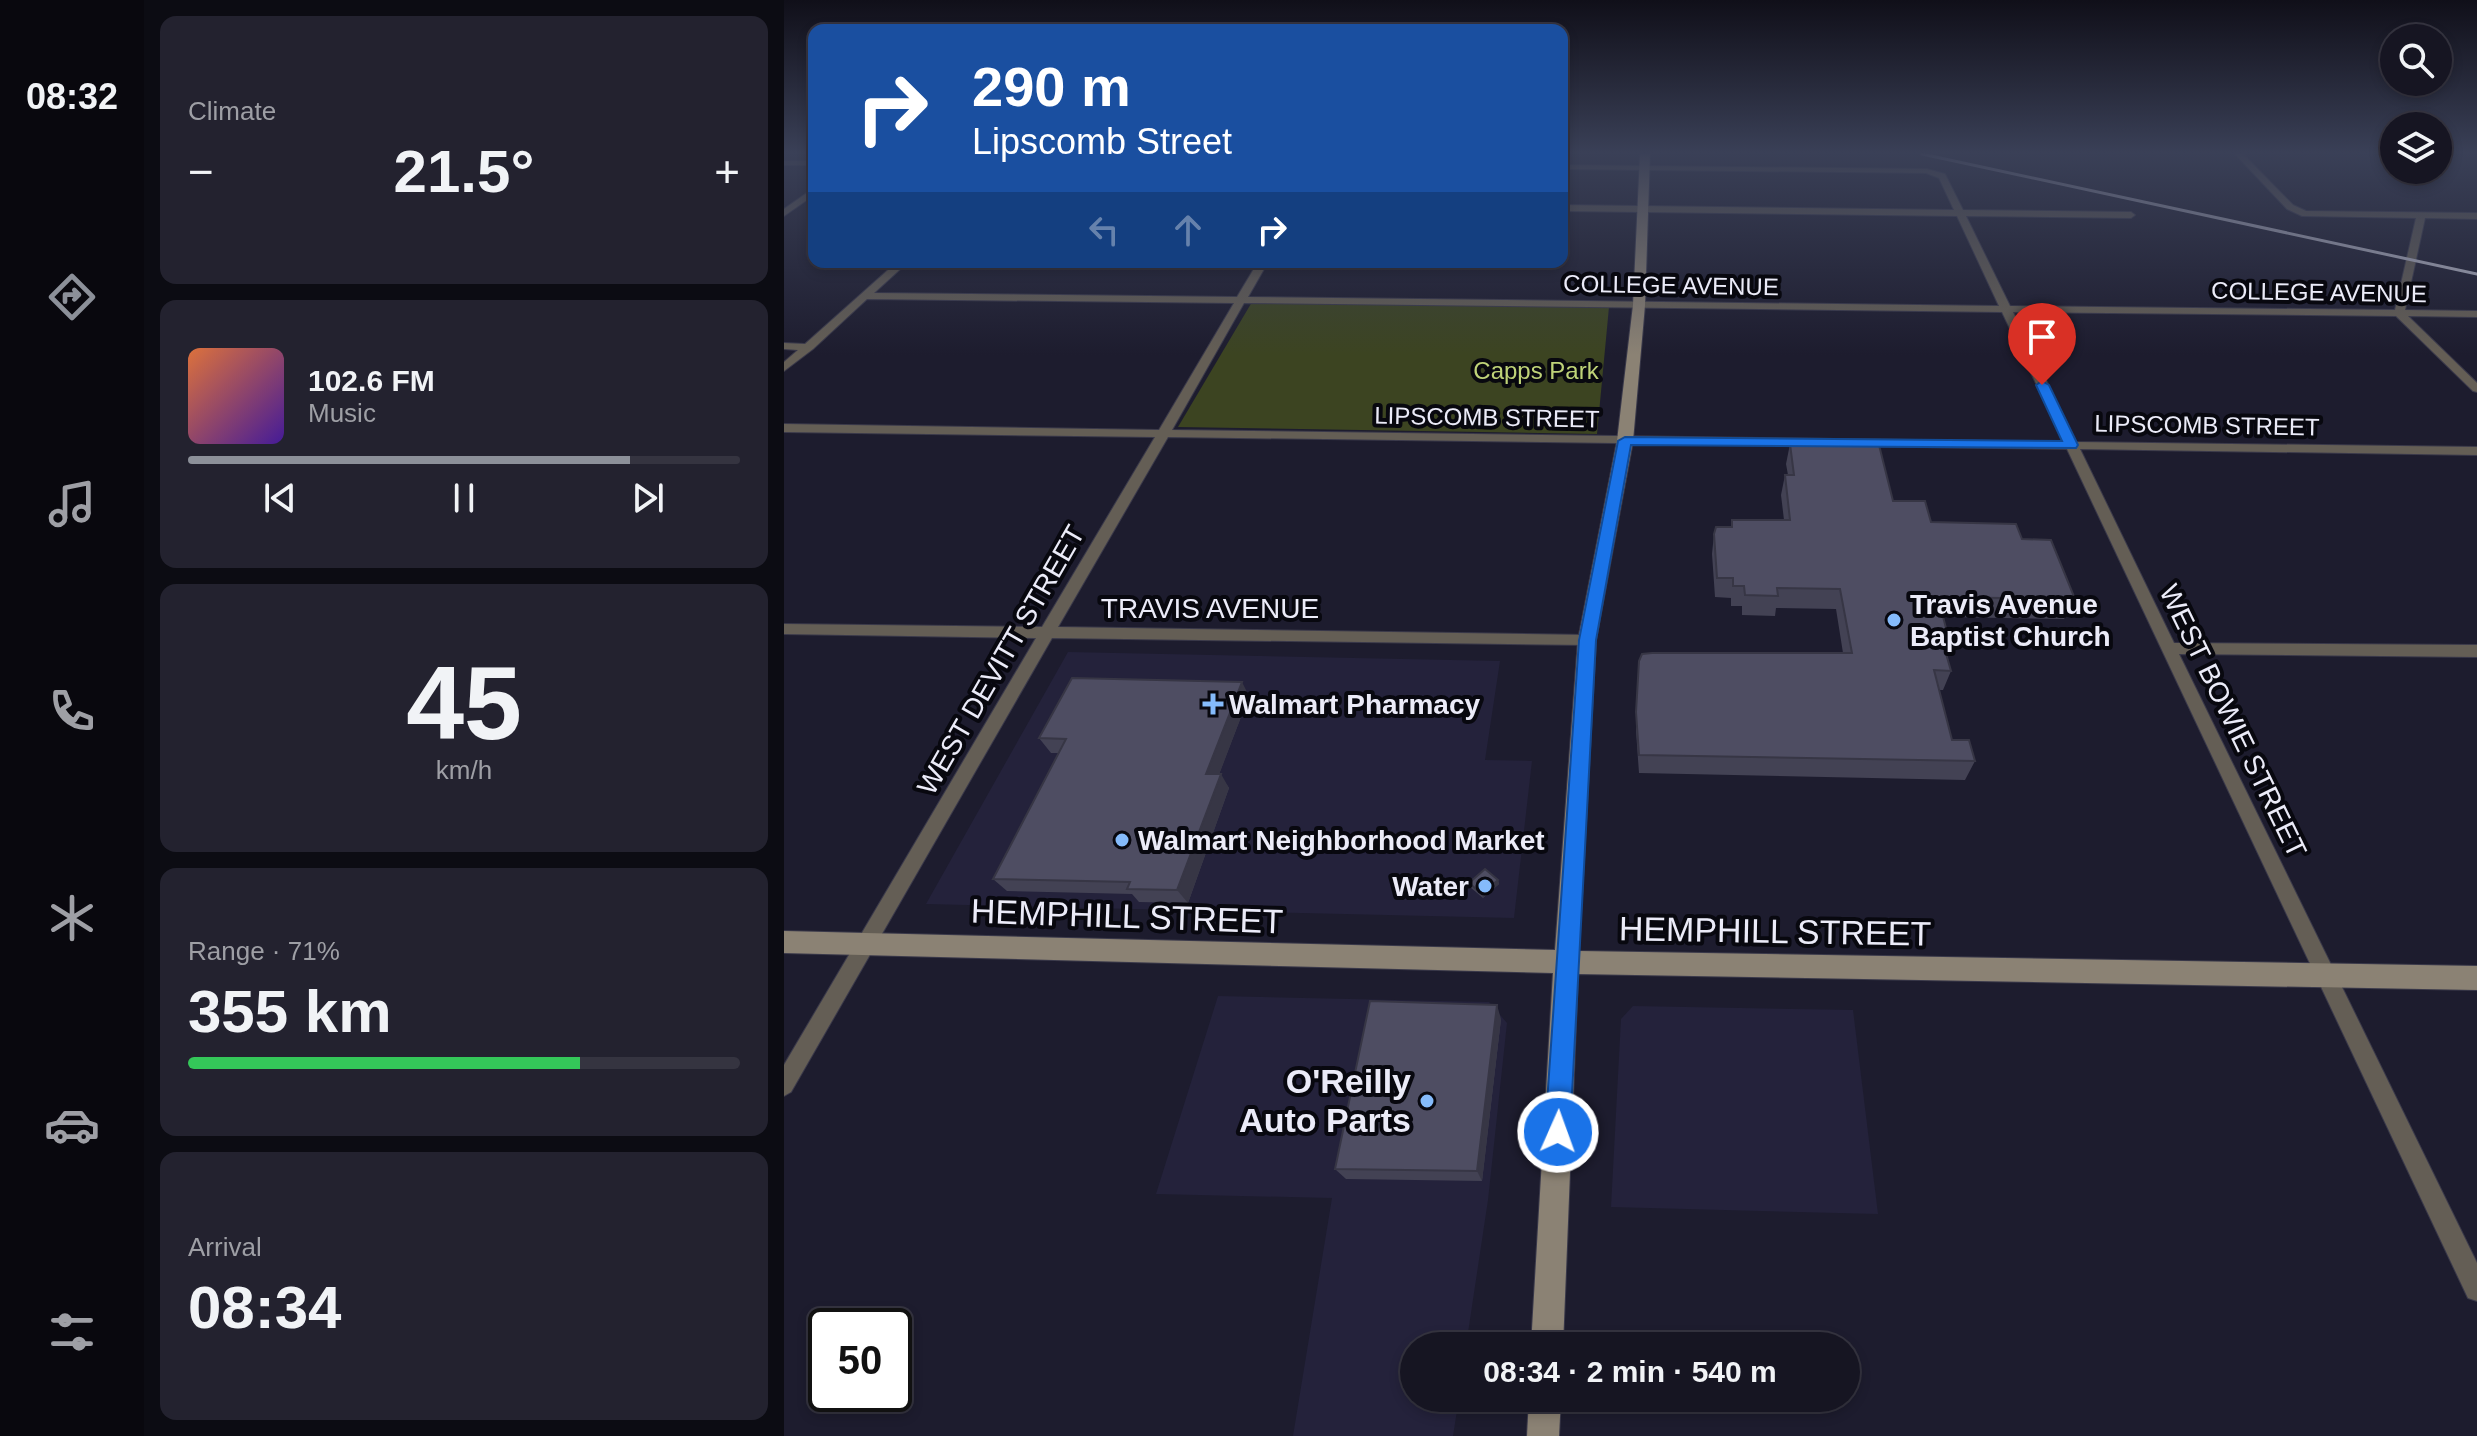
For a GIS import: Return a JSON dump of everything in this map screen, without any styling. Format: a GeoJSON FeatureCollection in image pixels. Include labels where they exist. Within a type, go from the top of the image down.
{"type":"FeatureCollection","features":[{"type":"Feature","properties":{"kind":"main road"},"geometry":{"type":"LineString","coordinates":[[1548,1332],[1566,962],[1587,640],[1625,441],[1639,305],[1642,221]]}},
{"type":"Feature","properties":{"kind":"main road","name":"HEMPHILL STREET"},"geometry":{"type":"LineString","coordinates":[[784,942],[1566,962],[2477,978]]}},
{"type":"Feature","properties":{"kind":"main road"},"geometry":{"type":"LineString","coordinates":[[1543,1436],[1544,1412]]}},
{"type":"Feature","properties":{"kind":"street","name":"WEST BOWIE STREET"},"geometry":{"type":"LineString","coordinates":[[1963,221],[2477,1289]]}},
{"type":"Feature","properties":{"kind":"street"},"geometry":{"type":"LineString","coordinates":[[2420,221],[2399,313],[2477,389]]}},
{"type":"Feature","properties":{"kind":"street"},"geometry":{"type":"LineString","coordinates":[[784,368],[896,268]]}},
{"type":"Feature","properties":{"kind":"street","name":"WEST DEVITT STREET"},"geometry":{"type":"LineString","coordinates":[[784,1085],[1260,268]]}},
{"type":"Feature","properties":{"kind":"street","name":"COLLEGE AVENUE"},"geometry":{"type":"LineString","coordinates":[[865,296],[2477,314]]}},
{"type":"Feature","properties":{"kind":"street"},"geometry":{"type":"LineString","coordinates":[[784,346],[809,347]]}},
{"type":"Feature","properties":{"kind":"street","name":"LIPSCOMB STREET"},"geometry":{"type":"LineString","coordinates":[[784,428],[2477,451]]}},
{"type":"Feature","properties":{"kind":"street","name":"TRAVIS AVENUE"},"geometry":{"type":"LineString","coordinates":[[784,629],[1587,640]]}},
{"type":"Feature","properties":{"kind":"street"},"geometry":{"type":"LineString","coordinates":[[2169,648],[2477,651]]}},
{"type":"Feature","properties":{"kind":"shaded area"},"geometry":{"type":"Polygon","coordinates":[[[1068,652],[1500,661],[1485,760],[1532,761],[1514,918],[926,904],[1068,652]]]}},
{"type":"Feature","properties":{"kind":"shaded area"},"geometry":{"type":"Polygon","coordinates":[[[1218,996],[1489,1002],[1507,1023],[1488,1200],[1468,1332],[1400,1332],[1400,1412],[1457,1412],[1453,1436],[1293,1436],[1332,1198],[1156,1194],[1218,996]]]}},
{"type":"Feature","properties":{"kind":"shaded area"},"geometry":{"type":"Polygon","coordinates":[[[1633,1006],[1853,1010],[1878,1214],[1611,1207],[1621,1019],[1633,1006]]]}},
{"type":"Feature","properties":{"kind":"green space","name":"Capps Park"},"geometry":{"type":"Polygon","coordinates":[[[1252,302],[1609,307],[1597,434],[1178,427],[1252,302]]]}},
{"type":"Feature","properties":{"kind":"building","name":"Travis Avenue Baptist Church"},"geometry":{"type":"Polygon","coordinates":[[[1790,444],[1879,445],[1893,501],[1925,501],[1931,522],[2016,524],[2022,539],[2051,540],[2075,599],[1938,597],[1948,636],[1941,636],[1951,671],[1934,670],[1952,740],[1969,740],[1975,761],[1639,755],[1636,712],[1642,654],[1852,653],[1840,589],[1777,588],[1778,596],[1745,595],[1744,586],[1733,586],[1733,578],[1717,578],[1716,527],[1732,527],[1732,520],[1790,520],[1785,475],[1794,475],[1790,444]]]}},
{"type":"Feature","properties":{"kind":"building","name":"Walmart Neighborhood Market"},"geometry":{"type":"Polygon","coordinates":[[[1072,678],[1242,682],[1206,774],[1221,774],[1177,890],[1127,889],[1130,882],[993,879],[1066,739],[1039,738],[1072,678]]]}},
{"type":"Feature","properties":{"kind":"building","name":"Water"},"geometry":{"type":"Polygon","coordinates":[[[1485,869],[1498,880],[1482,894],[1469,883],[1485,869]]]}},
{"type":"Feature","properties":{"kind":"building","name":"O'Reilly Auto Parts"},"geometry":{"type":"Polygon","coordinates":[[[1370,1001],[1497,1005],[1477,1171],[1335,1169],[1370,1001]]]}},
{"type":"Feature","properties":{"kind":"railway"},"geometry":{"type":"LineString","coordinates":[[2232,221],[2477,274]]}},
{"type":"Feature","properties":{"kind":"place","name":"Travis Avenue Baptist Church"},"geometry":{"type":"Point","coordinates":[1894,620]}},
{"type":"Feature","properties":{"kind":"place","name":"Walmart Pharmacy"},"geometry":{"type":"Point","coordinates":[1213,704]}},
{"type":"Feature","properties":{"kind":"place","name":"Walmart Neighborhood Market"},"geometry":{"type":"Point","coordinates":[1122,840]}},
{"type":"Feature","properties":{"kind":"place","name":"Water"},"geometry":{"type":"Point","coordinates":[1485,886]}},
{"type":"Feature","properties":{"kind":"place","name":"O'Reilly Auto Parts"},"geometry":{"type":"Point","coordinates":[1427,1101]}},
{"type":"Feature","properties":{"kind":"route"},"geometry":{"type":"LineString","coordinates":[[1558,1132],[1587,640],[1603,550],[1617,498],[1625,441],[2071,445],[2042,385]]}}]}
